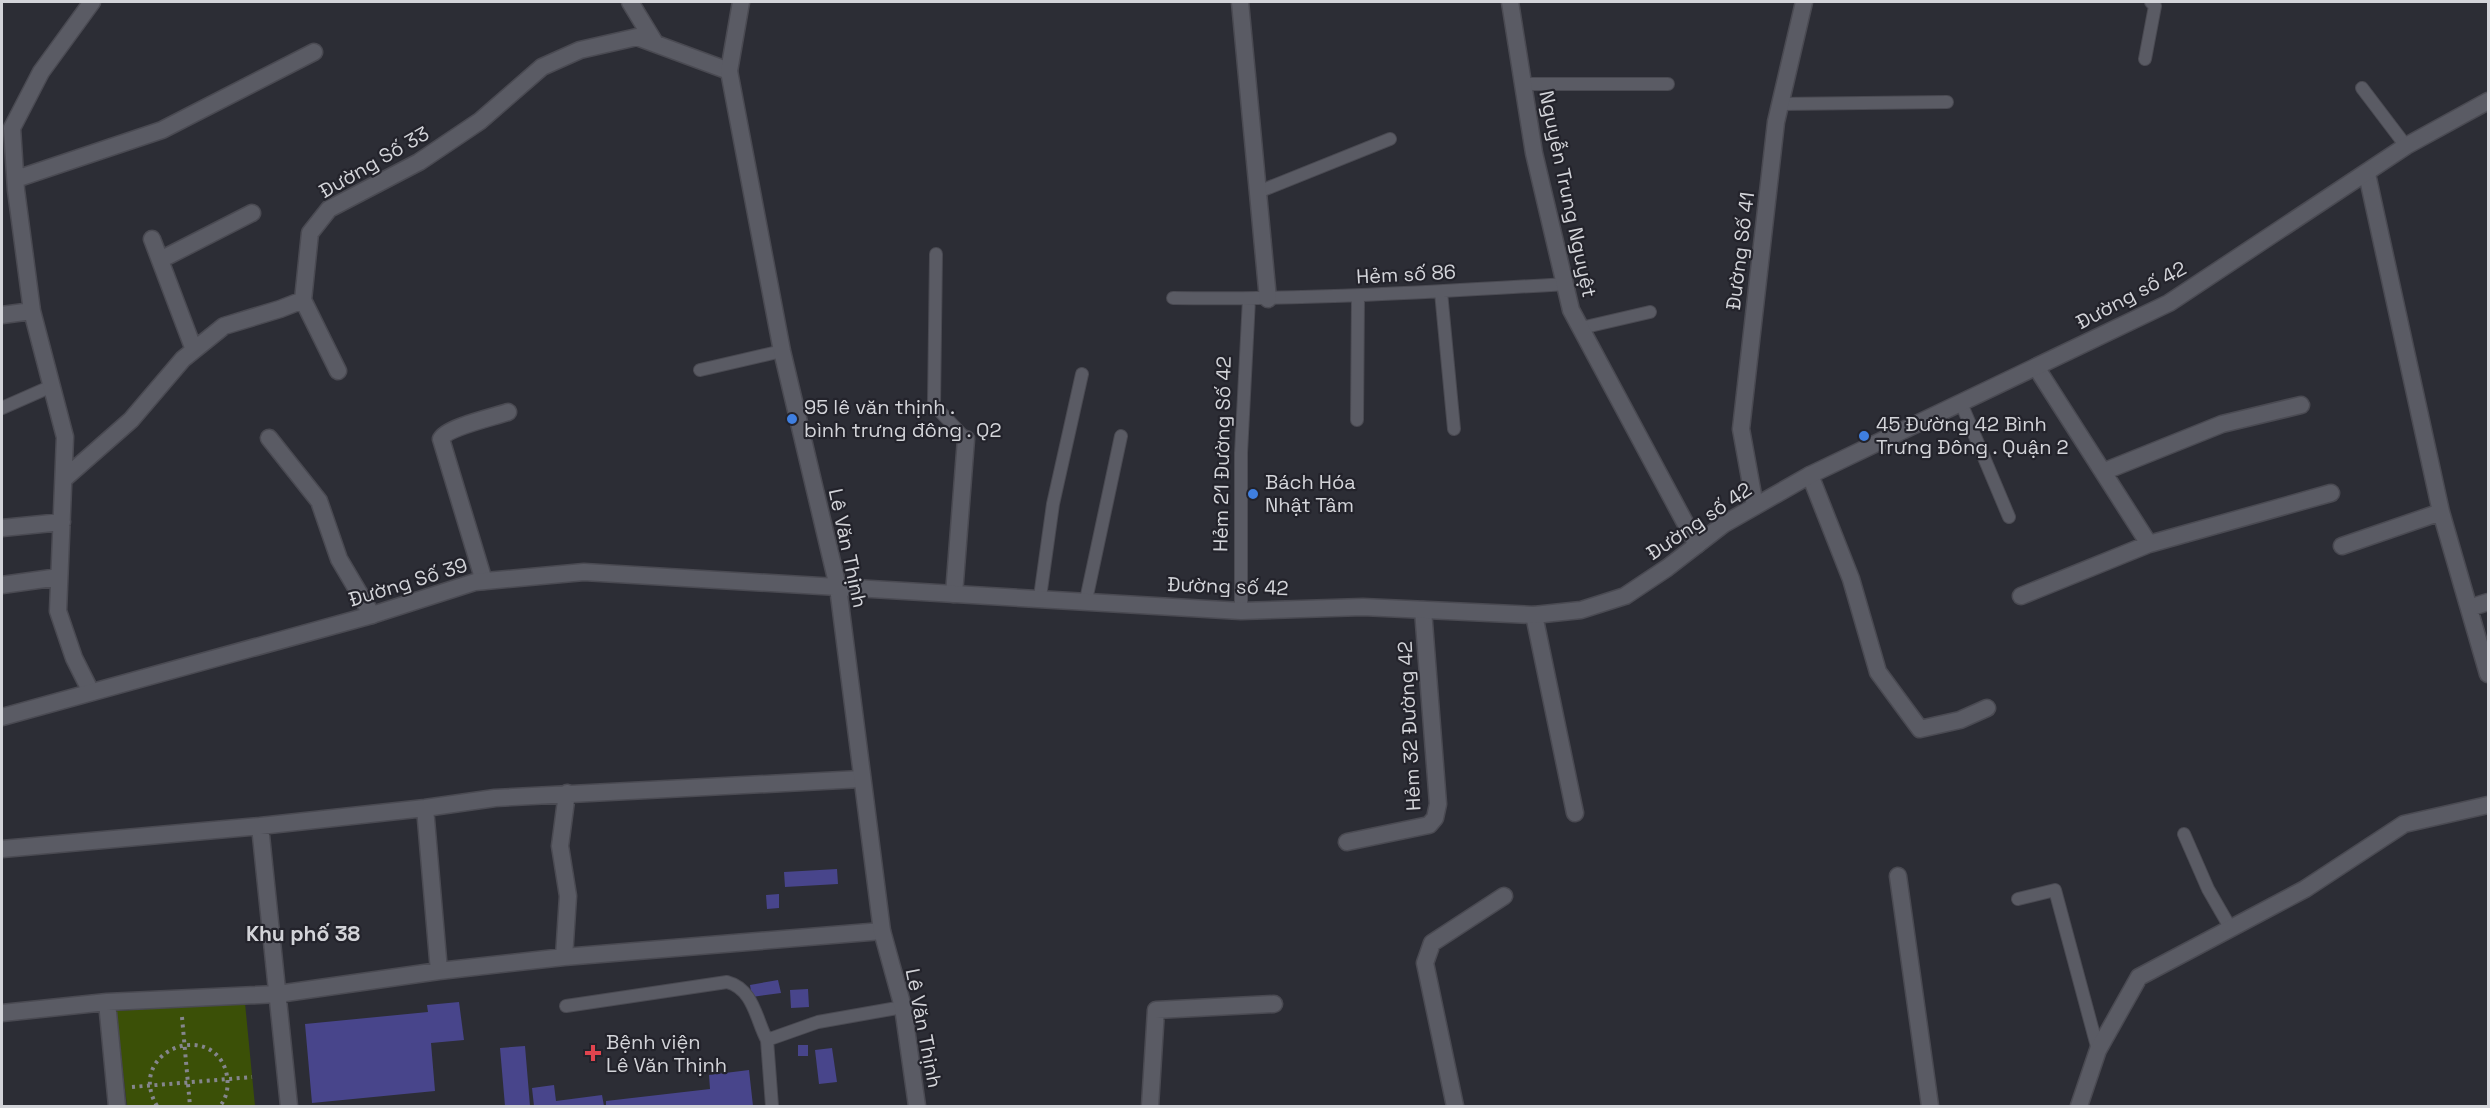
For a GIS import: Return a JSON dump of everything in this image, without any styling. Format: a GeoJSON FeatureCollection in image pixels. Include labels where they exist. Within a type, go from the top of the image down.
{"type":"FeatureCollection","features":[{"type":"Feature","properties":{"kind":"street"},"geometry":{"type":"LineString","coordinates":[[91,692],[74,658],[58,611],[65,437],[32,311],[15,179],[8,153],[12,129],[36,82],[92,2]]}},
{"type":"Feature","properties":{"kind":"street"},"geometry":{"type":"LineString","coordinates":[[630,2],[655,43]]}},
{"type":"Feature","properties":{"kind":"street","name":"Lê Văn Thịnh"},"geometry":{"type":"LineString","coordinates":[[741,2],[729,71],[782,351],[838,587],[882,931],[903,1007],[917,1107]]}},
{"type":"Feature","properties":{"kind":"street"},"geometry":{"type":"LineString","coordinates":[[1240,2],[1268,299]]}},
{"type":"Feature","properties":{"kind":"street","name":"Nguyễn Trung Nguyệt"},"geometry":{"type":"LineString","coordinates":[[1510,2],[1534,153],[1571,310],[1697,545]]}},
{"type":"Feature","properties":{"kind":"street","name":"Đường Số 41"},"geometry":{"type":"LineString","coordinates":[[1755,506],[1741,429],[1780,104],[1804,2]]}},
{"type":"Feature","properties":{"kind":"street","name":"Đường Số 33"},"geometry":{"type":"LineString","coordinates":[[303,300],[310,233],[329,209],[419,162],[480,121],[542,67],[580,50],[637,37],[729,71]]}},
{"type":"Feature","properties":{"kind":"street"},"geometry":{"type":"LineString","coordinates":[[15,179],[162,130],[314,52]]}},
{"type":"Feature","properties":{"kind":"street","name":"Đường số 42"},"geometry":{"type":"LineString","coordinates":[[838,587],[1040,597],[1241,611],[1363,607],[1534,615],[1581,610],[1625,597],[1724,524],[1810,475],[2169,303],[2367,174],[2406,146],[2488,101]]}},
{"type":"Feature","properties":{"kind":"street"},"geometry":{"type":"LineString","coordinates":[[2367,174],[2441,512],[2488,674]]}},
{"type":"Feature","properties":{"kind":"street"},"geometry":{"type":"LineString","coordinates":[[160,260],[252,213]]}},
{"type":"Feature","properties":{"kind":"street"},"geometry":{"type":"LineString","coordinates":[[152,239],[194,350]]}},
{"type":"Feature","properties":{"kind":"street"},"geometry":{"type":"LineString","coordinates":[[65,478],[130,420],[183,359],[224,326],[303,300],[338,371]]}},
{"type":"Feature","properties":{"kind":"street"},"geometry":{"type":"LineString","coordinates":[[2,315],[32,311]]}},
{"type":"Feature","properties":{"kind":"street"},"geometry":{"type":"LineString","coordinates":[[2036,367],[2105,471],[2149,544]]}},
{"type":"Feature","properties":{"kind":"street"},"geometry":{"type":"LineString","coordinates":[[2105,471],[2222,424],[2301,405]]}},
{"type":"Feature","properties":{"kind":"street"},"geometry":{"type":"LineString","coordinates":[[483,581],[441,439],[443,435],[453,430],[508,412]]}},
{"type":"Feature","properties":{"kind":"street"},"geometry":{"type":"LineString","coordinates":[[269,438],[320,501],[339,559],[372,615]]}},
{"type":"Feature","properties":{"kind":"street"},"geometry":{"type":"LineString","coordinates":[[954,594],[966,439]]}},
{"type":"Feature","properties":{"kind":"street"},"geometry":{"type":"LineString","coordinates":[[1810,475],[1851,579],[1878,672],[1920,729],[1960,720],[1987,708]]}},
{"type":"Feature","properties":{"kind":"street"},"geometry":{"type":"LineString","coordinates":[[2021,597],[2149,544],[2331,493]]}},
{"type":"Feature","properties":{"kind":"street"},"geometry":{"type":"LineString","coordinates":[[2342,546],[2441,512]]}},
{"type":"Feature","properties":{"kind":"street"},"geometry":{"type":"LineString","coordinates":[[2,528],[63,522]]}},
{"type":"Feature","properties":{"kind":"street","name":"Đường Số 39"},"geometry":{"type":"LineString","coordinates":[[2,717],[161,675],[483,581],[584,572],[838,587]]}},
{"type":"Feature","properties":{"kind":"street"},"geometry":{"type":"LineString","coordinates":[[2,585],[59,577]]}},
{"type":"Feature","properties":{"kind":"street"},"geometry":{"type":"LineString","coordinates":[[2469,608],[2488,602]]}},
{"type":"Feature","properties":{"kind":"street","name":"Hẻm 32 Đường 42"},"geometry":{"type":"LineString","coordinates":[[1347,842],[1429,825],[1435,818],[1438,804],[1423,610]]}},
{"type":"Feature","properties":{"kind":"street"},"geometry":{"type":"LineString","coordinates":[[1534,615],[1575,813]]}},
{"type":"Feature","properties":{"kind":"street"},"geometry":{"type":"LineString","coordinates":[[2,849],[260,826],[495,798],[861,779]]}},
{"type":"Feature","properties":{"kind":"street"},"geometry":{"type":"LineString","coordinates":[[564,957],[568,896],[560,846],[567,793]]}},
{"type":"Feature","properties":{"kind":"street"},"geometry":{"type":"LineString","coordinates":[[2079,1107],[2098,1050],[2139,977],[2305,889],[2404,824],[2488,805]]}},
{"type":"Feature","properties":{"kind":"street"},"geometry":{"type":"LineString","coordinates":[[425,808],[439,971]]}},
{"type":"Feature","properties":{"kind":"street"},"geometry":{"type":"LineString","coordinates":[[260,826],[289,1107]]}},
{"type":"Feature","properties":{"kind":"street"},"geometry":{"type":"LineString","coordinates":[[1898,876],[1930,1107]]}},
{"type":"Feature","properties":{"kind":"street"},"geometry":{"type":"LineString","coordinates":[[1455,1107],[1425,963],[1432,943],[1504,896]]}},
{"type":"Feature","properties":{"kind":"street"},"geometry":{"type":"LineString","coordinates":[[2,1013],[107,1002],[278,994],[439,971],[564,957],[882,931]]}},
{"type":"Feature","properties":{"kind":"street"},"geometry":{"type":"LineString","coordinates":[[107,1002],[117,1107]]}},
{"type":"Feature","properties":{"kind":"street"},"geometry":{"type":"LineString","coordinates":[[1150,1107],[1155,1010],[1274,1004]]}},
{"type":"Feature","properties":{"kind":"lane"},"geometry":{"type":"LineString","coordinates":[[2145,59],[2155,6],[2151,2]]}},
{"type":"Feature","properties":{"kind":"lane"},"geometry":{"type":"LineString","coordinates":[[1523,84],[1668,84]]}},
{"type":"Feature","properties":{"kind":"lane"},"geometry":{"type":"LineString","coordinates":[[2362,88],[2406,146]]}},
{"type":"Feature","properties":{"kind":"lane"},"geometry":{"type":"LineString","coordinates":[[1780,104],[1947,102]]}},
{"type":"Feature","properties":{"kind":"lane"},"geometry":{"type":"LineString","coordinates":[[1258,192],[1390,139]]}},
{"type":"Feature","properties":{"kind":"lane"},"geometry":{"type":"LineString","coordinates":[[936,254],[934,405],[966,439]]}},
{"type":"Feature","properties":{"kind":"lane","name":"Hẻm số 86"},"geometry":{"type":"LineString","coordinates":[[1173,298],[1268,299],[1565,285]]}},
{"type":"Feature","properties":{"kind":"lane"},"geometry":{"type":"LineString","coordinates":[[1441,292],[1454,429]]}},
{"type":"Feature","properties":{"kind":"lane"},"geometry":{"type":"LineString","coordinates":[[1357,420],[1358,296]]}},
{"type":"Feature","properties":{"kind":"lane","name":"Hẻm 21 Đường Số 42"},"geometry":{"type":"LineString","coordinates":[[1241,611],[1241,453],[1249,299]]}},
{"type":"Feature","properties":{"kind":"lane"},"geometry":{"type":"LineString","coordinates":[[1581,328],[1650,312]]}},
{"type":"Feature","properties":{"kind":"lane"},"geometry":{"type":"LineString","coordinates":[[700,370],[782,351]]}},
{"type":"Feature","properties":{"kind":"lane"},"geometry":{"type":"LineString","coordinates":[[1040,597],[1053,504],[1082,374]]}},
{"type":"Feature","properties":{"kind":"lane"},"geometry":{"type":"LineString","coordinates":[[2,408],[52,386]]}},
{"type":"Feature","properties":{"kind":"lane"},"geometry":{"type":"LineString","coordinates":[[1961,403],[2009,517]]}},
{"type":"Feature","properties":{"kind":"lane"},"geometry":{"type":"LineString","coordinates":[[1086,600],[1121,436]]}},
{"type":"Feature","properties":{"kind":"lane"},"geometry":{"type":"LineString","coordinates":[[2184,834],[2208,889],[2231,929]]}},
{"type":"Feature","properties":{"kind":"lane"},"geometry":{"type":"LineString","coordinates":[[2018,898],[2055,890],[2098,1050]]}},
{"type":"Feature","properties":{"kind":"lane"},"geometry":{"type":"LineString","coordinates":[[566,1006],[727,982],[735,984],[750,999],[767,1040],[772,1107]]}},
{"type":"Feature","properties":{"kind":"lane"},"geometry":{"type":"LineString","coordinates":[[767,1040],[818,1022],[903,1007]]}},
{"type":"Feature","properties":{"kind":"path"},"geometry":{"type":"LineString","coordinates":[[182,1007],[190,1107]]}},
{"type":"Feature","properties":{"kind":"path"},"geometry":{"type":"LineString","coordinates":[[157,1107],[152,1098],[150,1086],[155,1063],[163,1054],[185,1045],[208,1050],[218,1057],[228,1079],[228,1091],[220,1107]]}},
{"type":"Feature","properties":{"kind":"path"},"geometry":{"type":"LineString","coordinates":[[125,1088],[252,1077]]}},
{"type":"Feature","properties":{"kind":"green space"},"geometry":{"type":"Polygon","coordinates":[[[245,1003],[255,1106],[127,1106],[116,1011],[245,1003]]]}},
{"type":"Feature","properties":{"kind":"building"},"geometry":{"type":"Polygon","coordinates":[[[837,869],[838,884],[785,887],[784,872],[837,869]]]}},
{"type":"Feature","properties":{"kind":"building"},"geometry":{"type":"Polygon","coordinates":[[[779,894],[779,908],[767,909],[766,895],[779,894]]]}},
{"type":"Feature","properties":{"kind":"building"},"geometry":{"type":"Polygon","coordinates":[[[778,980],[781,993],[752,997],[750,985],[778,980]]]}},
{"type":"Feature","properties":{"kind":"building"},"geometry":{"type":"Polygon","coordinates":[[[808,989],[809,1007],[791,1008],[790,990],[808,989]]]}},
{"type":"Feature","properties":{"kind":"building"},"geometry":{"type":"Polygon","coordinates":[[[459,1002],[464,1040],[431,1043],[435,1091],[312,1103],[305,1024],[428,1012],[427,1005],[459,1002]]]}},
{"type":"Feature","properties":{"kind":"building"},"geometry":{"type":"Polygon","coordinates":[[[798,1045],[808,1045],[808,1056],[798,1056],[798,1045]]]}},
{"type":"Feature","properties":{"kind":"building"},"geometry":{"type":"Polygon","coordinates":[[[525,1046],[530,1106],[505,1106],[500,1048],[525,1046]]]}},
{"type":"Feature","properties":{"kind":"building"},"geometry":{"type":"Polygon","coordinates":[[[832,1048],[837,1082],[819,1084],[815,1050],[832,1048]]]}},
{"type":"Feature","properties":{"kind":"building"},"geometry":{"type":"Polygon","coordinates":[[[749,1070],[753,1106],[606,1106],[606,1101],[710,1089],[709,1075],[749,1070]]]}},
{"type":"Feature","properties":{"kind":"building"},"geometry":{"type":"Polygon","coordinates":[[[554,1085],[556,1101],[602,1095],[604,1106],[534,1106],[532,1088],[554,1085]]]}},
{"type":"Feature","properties":{"kind":"place","name":"95 lê văn thịnh . bình trưng đông . Q2"},"geometry":{"type":"Point","coordinates":[792,419]}},
{"type":"Feature","properties":{"kind":"place","name":"45 Đường 42 Bình Trưng Đông . Quận 2"},"geometry":{"type":"Point","coordinates":[1864,436]}},
{"type":"Feature","properties":{"kind":"place","name":"Bách Hóa Nhật Tâm"},"geometry":{"type":"Point","coordinates":[1253,494]}},
{"type":"Feature","properties":{"kind":"place","name":"Bệnh viện Lê Văn Thịnh"},"geometry":{"type":"Point","coordinates":[593,1053]}},
{"type":"Feature","properties":{"kind":"district","name":"Khu phố 38"},"geometry":{"type":"Point","coordinates":[303,934]}}]}
